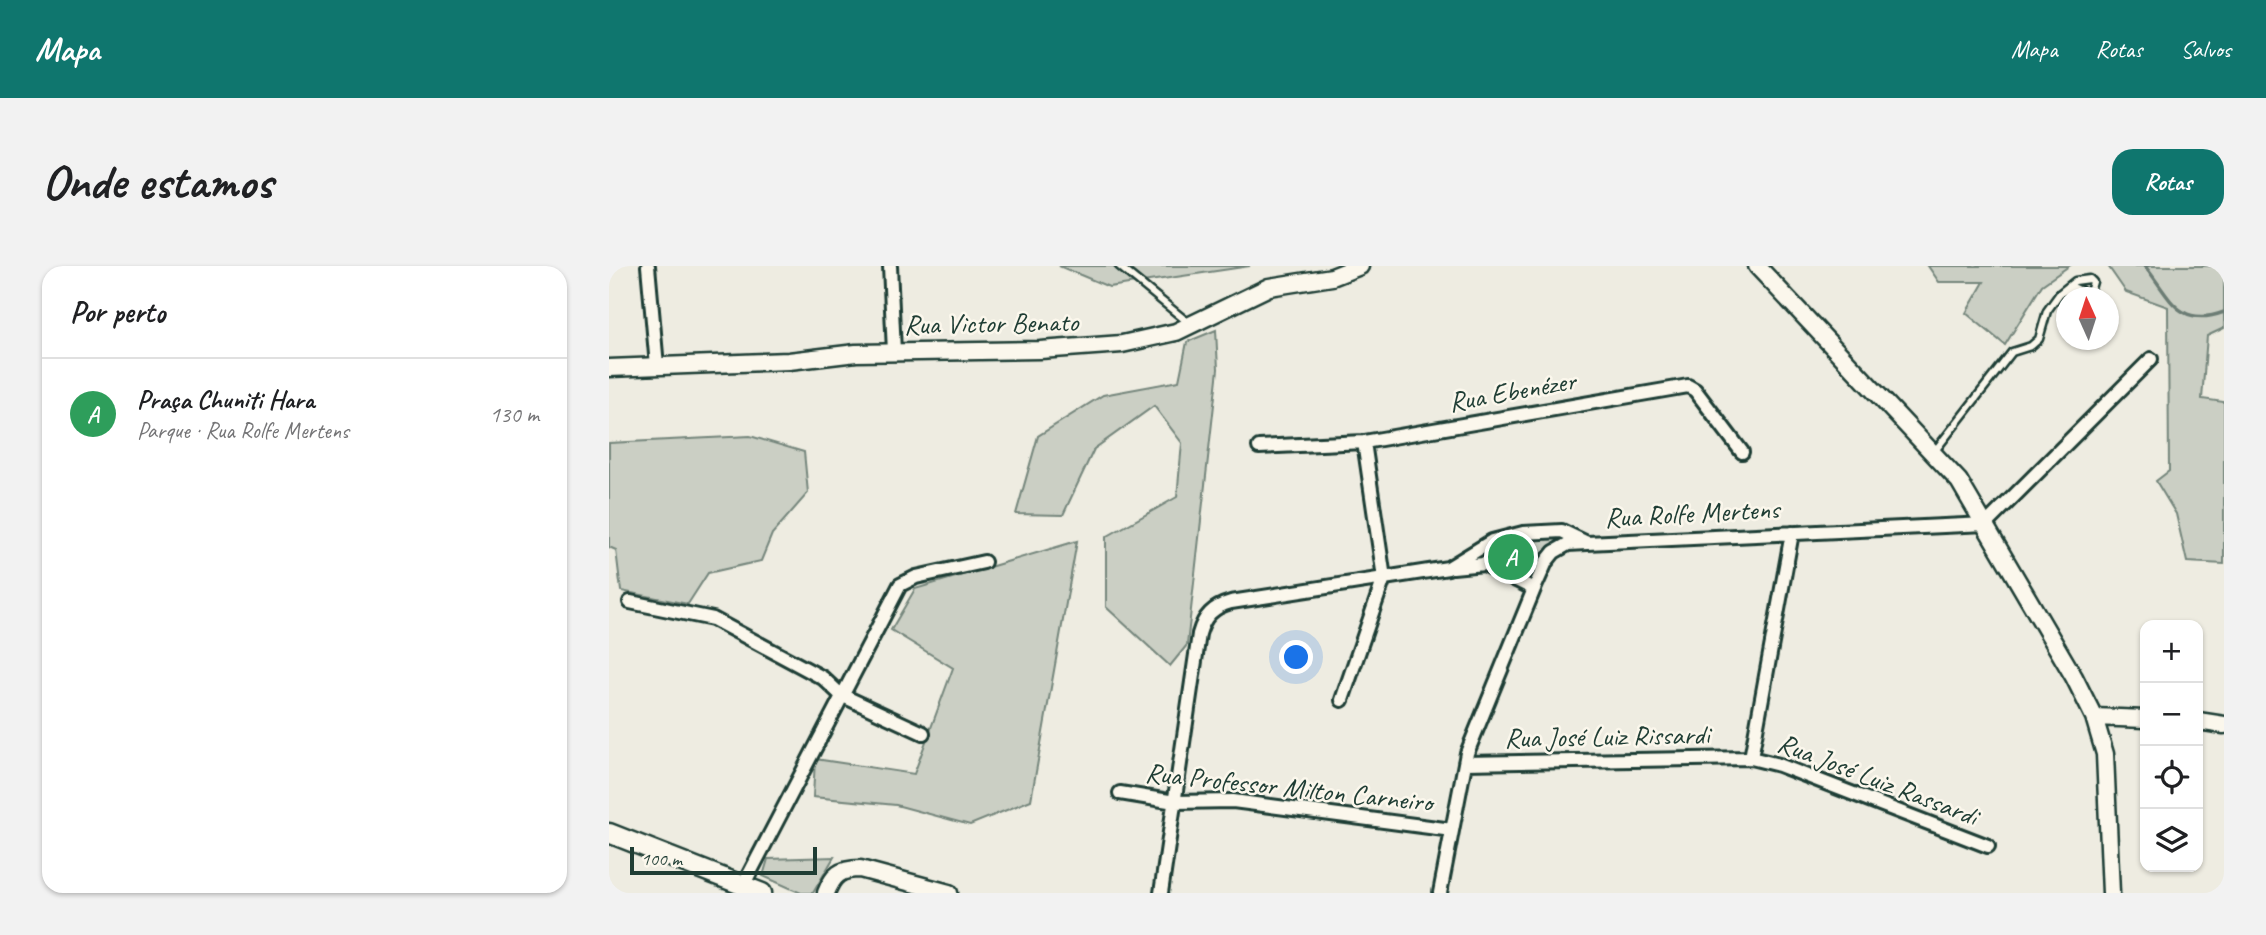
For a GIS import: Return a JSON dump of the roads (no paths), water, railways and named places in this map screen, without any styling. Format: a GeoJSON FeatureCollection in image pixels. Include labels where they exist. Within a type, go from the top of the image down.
{"type":"FeatureCollection","features":[{"type":"Feature","properties":{"kind":"main road"},"geometry":{"type":"LineString","coordinates":[[609,833],[762,893]]}},
{"type":"Feature","properties":{"kind":"street"},"geometry":{"type":"LineString","coordinates":[[648,266],[657,366]]}},
{"type":"Feature","properties":{"kind":"street"},"geometry":{"type":"LineString","coordinates":[[890,266],[894,352]]}},
{"type":"Feature","properties":{"kind":"street","name":"Rua Victor Benato"},"geometry":{"type":"LineString","coordinates":[[609,368],[789,361],[894,352],[1097,346],[1161,337],[1192,325],[1269,287],[1332,277],[1360,266]]}},
{"type":"Feature","properties":{"kind":"street"},"geometry":{"type":"LineString","coordinates":[[1756,266],[1934,452],[1959,481],[1986,524],[2094,717],[2105,754],[2111,893]]}},
{"type":"Feature","properties":{"kind":"street"},"geometry":{"type":"LineString","coordinates":[[1986,524],[2151,359]]}},
{"type":"Feature","properties":{"kind":"street","name":"Rua Ebenézer"},"geometry":{"type":"LineString","coordinates":[[1259,447],[1364,442],[1688,386],[1695,390],[1742,452]]}},
{"type":"Feature","properties":{"kind":"street"},"geometry":{"type":"LineString","coordinates":[[1342,700],[1384,578],[1364,442]]}},
{"type":"Feature","properties":{"kind":"street","name":"Rua Rolfe Mertens"},"geometry":{"type":"LineString","coordinates":[[1175,802],[1199,634],[1208,614],[1231,602],[1448,568],[1492,541],[1523,533],[1562,531],[1587,543],[1986,524]]}},
{"type":"Feature","properties":{"kind":"street"},"geometry":{"type":"LineString","coordinates":[[1751,758],[1792,533]]}},
{"type":"Feature","properties":{"kind":"street"},"geometry":{"type":"LineString","coordinates":[[1440,893],[1465,763],[1545,562],[1554,552],[1568,544],[1587,543]]}},
{"type":"Feature","properties":{"kind":"street"},"geometry":{"type":"LineString","coordinates":[[743,886],[900,585],[916,577],[984,562]]}},
{"type":"Feature","properties":{"kind":"street"},"geometry":{"type":"LineString","coordinates":[[1448,568],[1480,563],[1534,589]]}},
{"type":"Feature","properties":{"kind":"street"},"geometry":{"type":"LineString","coordinates":[[629,602],[713,619],[823,678],[841,695],[923,733]]}},
{"type":"Feature","properties":{"kind":"street"},"geometry":{"type":"LineString","coordinates":[[2094,717],[2140,719]]}},
{"type":"Feature","properties":{"kind":"street"},"geometry":{"type":"LineString","coordinates":[[2203,722],[2224,725]]}},
{"type":"Feature","properties":{"kind":"street","name":"Rua José Luiz Rissardi"},"geometry":{"type":"LineString","coordinates":[[1465,763],[1751,758]]}},
{"type":"Feature","properties":{"kind":"street","name":"Rua José Luiz Rassardi"},"geometry":{"type":"LineString","coordinates":[[1751,758],[1779,765],[1988,846]]}},
{"type":"Feature","properties":{"kind":"street","name":"Rua Professor Milton Carneiro"},"geometry":{"type":"LineString","coordinates":[[1120,793],[1175,802],[1233,801],[1452,830]]}},
{"type":"Feature","properties":{"kind":"street"},"geometry":{"type":"LineString","coordinates":[[1161,893],[1175,802]]}},
{"type":"Feature","properties":{"kind":"street"},"geometry":{"type":"LineString","coordinates":[[826,893],[837,873],[846,869],[860,869],[949,893]]}},
{"type":"Feature","properties":{"kind":"lane"},"geometry":{"type":"LineString","coordinates":[[1119,266],[1192,325]]}},
{"type":"Feature","properties":{"kind":"lane"},"geometry":{"type":"LineString","coordinates":[[2085,279],[2093,282],[2090,292],[2085,293],[2075,288],[2060,293],[2075,281],[2085,279]]}},
{"type":"Feature","properties":{"kind":"lane"},"geometry":{"type":"LineString","coordinates":[[1934,452],[2012,352],[2031,346],[2039,339],[2042,320],[2056,299]]}},
{"type":"Feature","properties":{"kind":"waterway"},"geometry":{"type":"LineString","coordinates":[[2145,266],[2169,299],[2185,313],[2208,316],[2224,312]]}},
{"type":"Feature","properties":{"kind":"place","name":"Praça Chuniti Hara"},"geometry":{"type":"Point","coordinates":[1511,557]}}]}
